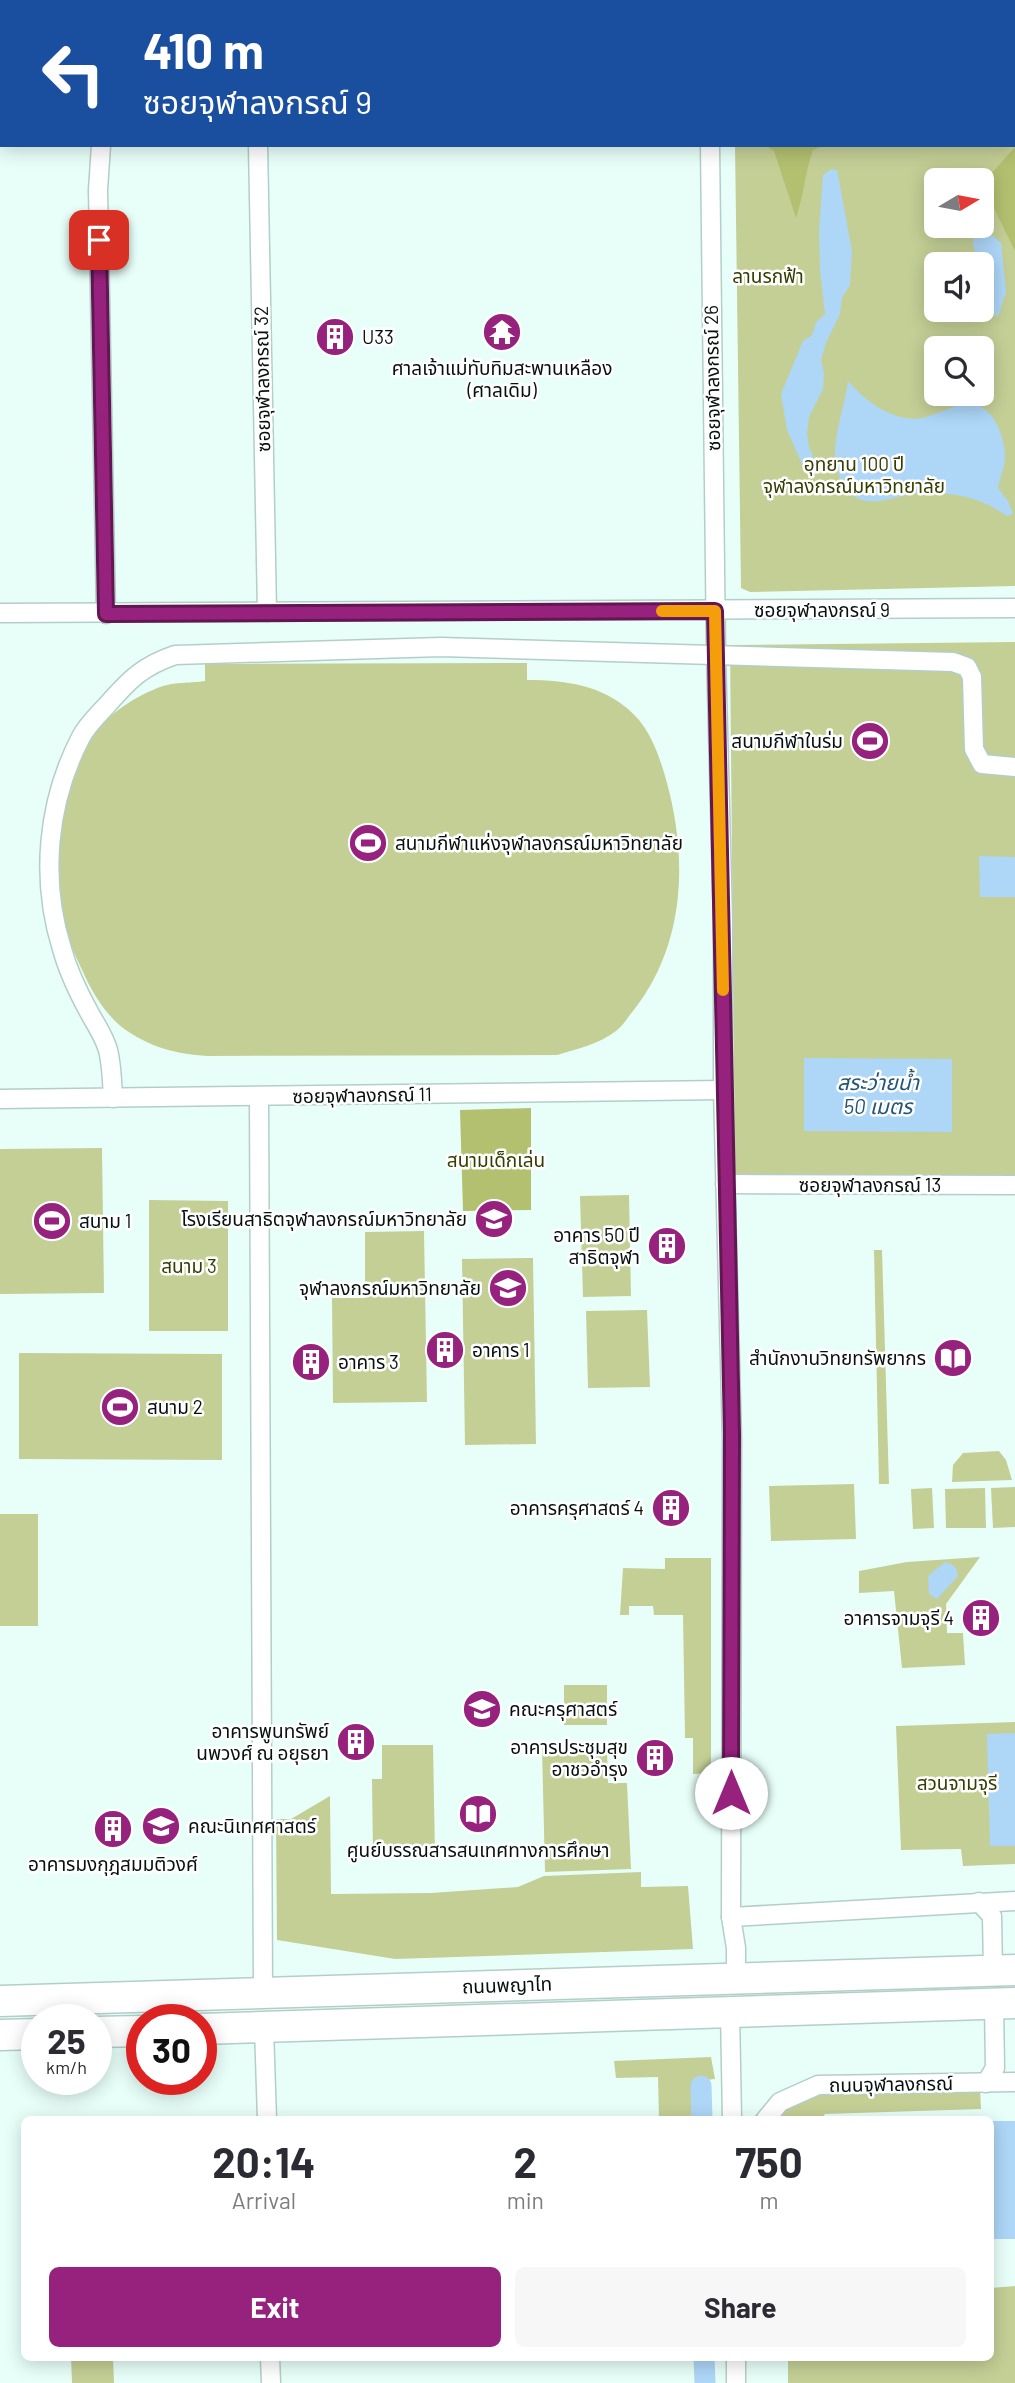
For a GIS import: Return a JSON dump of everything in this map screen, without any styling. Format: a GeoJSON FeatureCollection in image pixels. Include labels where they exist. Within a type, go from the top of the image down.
{"type":"FeatureCollection","features":[{"type":"Feature","properties":{"kind":"main road","name":"ถนนพญาไท"},"geometry":{"type":"LineString","coordinates":[[0,2001],[1004,1970]]}},
{"type":"Feature","properties":{"kind":"main road"},"geometry":{"type":"LineString","coordinates":[[1004,1970],[1004,2003]]}},
{"type":"Feature","properties":{"kind":"main road"},"geometry":{"type":"LineString","coordinates":[[263,1993],[264,2028]]}},
{"type":"Feature","properties":{"kind":"main road","name":"ถนนพญาไท"},"geometry":{"type":"LineString","coordinates":[[217,2029],[1004,2003]]}},
{"type":"Feature","properties":{"kind":"main road"},"geometry":{"type":"LineString","coordinates":[[0,2035],[21,2034]]}},
{"type":"Feature","properties":{"kind":"street"},"geometry":{"type":"LineString","coordinates":[[101,147],[98,190],[106,614]]}},
{"type":"Feature","properties":{"kind":"street","name":"ซอยจุฬาลงกรณ์ 32"},"geometry":{"type":"LineString","coordinates":[[258,147],[267,612]]}},
{"type":"Feature","properties":{"kind":"street","name":"ซอยจุฬาลงกรณ์ 26"},"geometry":{"type":"LineString","coordinates":[[710,147],[715,611],[723,921],[723,1090],[732,1434],[731,1917],[736,1948],[736,1977]]}},
{"type":"Feature","properties":{"kind":"street","name":"ซอยจุฬาลงกรณ์ 9"},"geometry":{"type":"LineString","coordinates":[[0,613],[1015,608]]}},
{"type":"Feature","properties":{"kind":"street"},"geometry":{"type":"LineString","coordinates":[[113,1098],[108,1051],[101,1032],[74,982],[52,914],[49,862],[52,826],[60,790],[82,735],[139,671],[176,655],[441,647],[961,663],[967,667],[972,677],[974,749],[978,759],[982,764],[1015,767]]}},
{"type":"Feature","properties":{"kind":"street","name":"ซอยจุฬาลงกรณ์ 11"},"geometry":{"type":"LineString","coordinates":[[0,1099],[723,1090]]}},
{"type":"Feature","properties":{"kind":"street"},"geometry":{"type":"LineString","coordinates":[[259,1097],[263,1993]]}},
{"type":"Feature","properties":{"kind":"street","name":"ซอยจุฬาลงกรณ์ 13"},"geometry":{"type":"LineString","coordinates":[[725,1184],[1015,1185]]}},
{"type":"Feature","properties":{"kind":"street"},"geometry":{"type":"LineString","coordinates":[[731,1917],[1015,1901]]}},
{"type":"Feature","properties":{"kind":"street"},"geometry":{"type":"LineString","coordinates":[[979,1902],[992,1916],[1004,1970]]}},
{"type":"Feature","properties":{"kind":"street"},"geometry":{"type":"LineString","coordinates":[[986,2083],[995,2068],[1004,2003]]}},
{"type":"Feature","properties":{"kind":"street"},"geometry":{"type":"LineString","coordinates":[[730,2011],[732,2116]]}},
{"type":"Feature","properties":{"kind":"street"},"geometry":{"type":"LineString","coordinates":[[264,2028],[267,2116]]}},
{"type":"Feature","properties":{"kind":"street","name":"ถนนจุฬาลงกรณ์"},"geometry":{"type":"LineString","coordinates":[[768,2116],[780,2102],[818,2085],[1015,2082]]}},
{"type":"Feature","properties":{"kind":"street"},"geometry":{"type":"LineString","coordinates":[[270,2361],[271,2383]]}},
{"type":"Feature","properties":{"kind":"street"},"geometry":{"type":"LineString","coordinates":[[736,2361],[736,2383]]}},
{"type":"Feature","properties":{"kind":"green space","name":"อุทยาน 100 ปี จุฬาลงกรณ์มหาวิทยาลัย"},"geometry":{"type":"Polygon","coordinates":[[[735,147],[1015,147],[1015,586],[750,592],[741,588],[735,147]]]}},
{"type":"Feature","properties":{"kind":"green space"},"geometry":{"type":"Polygon","coordinates":[[[768,147],[821,147],[813,150],[796,218],[774,151],[768,147]]]}},
{"type":"Feature","properties":{"kind":"green space"},"geometry":{"type":"Polygon","coordinates":[[[1015,147],[1015,251],[994,208],[994,171],[1015,147]]]}},
{"type":"Feature","properties":{"kind":"green space"},"geometry":{"type":"Polygon","coordinates":[[[1015,642],[1015,1175],[735,1176],[730,645],[1015,642]]]}},
{"type":"Feature","properties":{"kind":"green space","name":"สนามกีฬาแห่งจุฬาลงกรณ์มหาวิทยาลัย"},"geometry":{"type":"Polygon","coordinates":[[[527,663],[527,680],[558,681],[588,687],[615,699],[628,709],[648,734],[667,783],[678,842],[677,902],[672,931],[650,986],[619,1029],[595,1043],[557,1055],[207,1056],[153,1045],[133,1035],[110,1016],[91,987],[67,935],[58,895],[57,858],[61,820],[83,752],[90,738],[113,714],[163,686],[205,681],[205,664],[527,663]]]}},
{"type":"Feature","properties":{"kind":"green space","name":"สนามเด็กเล่น"},"geometry":{"type":"Polygon","coordinates":[[[531,1108],[531,1210],[463,1211],[460,1110],[531,1108]]]}},
{"type":"Feature","properties":{"kind":"green space","name":"สนาม 1"},"geometry":{"type":"Polygon","coordinates":[[[102,1148],[104,1293],[0,1294],[0,1149],[102,1148]]]}},
{"type":"Feature","properties":{"kind":"green space"},"geometry":{"type":"Polygon","coordinates":[[[629,1195],[631,1296],[583,1297],[580,1196],[629,1195]]]}},
{"type":"Feature","properties":{"kind":"green space","name":"สนาม 3"},"geometry":{"type":"Polygon","coordinates":[[[149,1200],[228,1201],[228,1331],[149,1331],[149,1200]]]}},
{"type":"Feature","properties":{"kind":"green space"},"geometry":{"type":"Polygon","coordinates":[[[424,1231],[427,1402],[333,1403],[332,1298],[365,1298],[365,1232],[424,1231]]]}},
{"type":"Feature","properties":{"kind":"green space"},"geometry":{"type":"Polygon","coordinates":[[[874,1250],[882,1250],[889,1484],[879,1484],[874,1250]]]}},
{"type":"Feature","properties":{"kind":"green space"},"geometry":{"type":"Polygon","coordinates":[[[533,1258],[536,1444],[465,1445],[462,1259],[533,1258]]]}},
{"type":"Feature","properties":{"kind":"green space"},"geometry":{"type":"Polygon","coordinates":[[[647,1310],[650,1387],[588,1388],[586,1311],[647,1310]]]}},
{"type":"Feature","properties":{"kind":"green space","name":"สนาม 2"},"geometry":{"type":"Polygon","coordinates":[[[19,1353],[222,1354],[222,1460],[19,1459],[19,1353]]]}},
{"type":"Feature","properties":{"kind":"green space"},"geometry":{"type":"Polygon","coordinates":[[[999,1451],[1006,1460],[1012,1480],[952,1482],[953,1465],[963,1453],[999,1451]]]}},
{"type":"Feature","properties":{"kind":"green space"},"geometry":{"type":"Polygon","coordinates":[[[854,1484],[856,1539],[771,1541],[769,1486],[854,1484]]]}},
{"type":"Feature","properties":{"kind":"green space"},"geometry":{"type":"Polygon","coordinates":[[[1015,1487],[1015,1527],[993,1528],[991,1488],[1015,1487]]]}},
{"type":"Feature","properties":{"kind":"green space"},"geometry":{"type":"Polygon","coordinates":[[[932,1488],[934,1528],[913,1529],[911,1489],[932,1488]]]}},
{"type":"Feature","properties":{"kind":"green space"},"geometry":{"type":"Polygon","coordinates":[[[985,1488],[986,1528],[946,1528],[945,1489],[985,1488]]]}},
{"type":"Feature","properties":{"kind":"green space"},"geometry":{"type":"Polygon","coordinates":[[[0,1514],[38,1514],[38,1626],[0,1626],[0,1514]]]}},
{"type":"Feature","properties":{"kind":"green space"},"geometry":{"type":"Polygon","coordinates":[[[980,1557],[946,1604],[947,1633],[963,1633],[965,1665],[902,1668],[894,1591],[859,1593],[859,1571],[907,1562],[980,1557]]]}},
{"type":"Feature","properties":{"kind":"green space"},"geometry":{"type":"Polygon","coordinates":[[[665,1558],[711,1558],[711,1773],[693,1774],[693,1738],[685,1738],[683,1615],[654,1615],[653,1606],[629,1606],[629,1615],[620,1615],[623,1568],[665,1569],[665,1558]]]}},
{"type":"Feature","properties":{"kind":"green space"},"geometry":{"type":"Polygon","coordinates":[[[564,1685],[607,1685],[607,1725],[564,1725],[564,1685]]]}},
{"type":"Feature","properties":{"kind":"green space","name":"สวนจามจุรี"},"geometry":{"type":"Polygon","coordinates":[[[1015,1722],[1015,1864],[963,1866],[961,1849],[901,1850],[896,1726],[1015,1722]]]}},
{"type":"Feature","properties":{"kind":"green space"},"geometry":{"type":"Polygon","coordinates":[[[382,1745],[433,1745],[435,1854],[373,1855],[372,1779],[382,1779],[382,1745]]]}},
{"type":"Feature","properties":{"kind":"green space"},"geometry":{"type":"Polygon","coordinates":[[[607,1747],[608,1783],[627,1783],[631,1869],[545,1872],[542,1748],[607,1747]]]}},
{"type":"Feature","properties":{"kind":"green space"},"geometry":{"type":"Polygon","coordinates":[[[330,1796],[331,1894],[431,1893],[518,1887],[544,1876],[641,1872],[641,1887],[688,1886],[693,1949],[395,1959],[277,1940],[276,1819],[291,1819],[330,1796]]]}},
{"type":"Feature","properties":{"kind":"green space"},"geometry":{"type":"Polygon","coordinates":[[[711,2057],[715,2079],[698,2081],[698,2116],[659,2116],[658,2077],[616,2078],[614,2061],[711,2057]]]}},
{"type":"Feature","properties":{"kind":"green space"},"geometry":{"type":"Polygon","coordinates":[[[980,2087],[981,2109],[823,2116],[755,2116],[776,2093],[980,2087]]]}},
{"type":"Feature","properties":{"kind":"green space"},"geometry":{"type":"Polygon","coordinates":[[[1015,2286],[1015,2383],[788,2383],[788,2361],[994,2361],[994,2288],[1015,2286]]]}},
{"type":"Feature","properties":{"kind":"green space"},"geometry":{"type":"Polygon","coordinates":[[[71,2361],[113,2361],[114,2383],[72,2383],[71,2361]]]}},
{"type":"Feature","properties":{"kind":"water"},"geometry":{"type":"Polygon","coordinates":[[[831,169],[837,170],[852,251],[850,285],[842,298],[840,314],[826,343],[821,360],[823,389],[809,417],[809,447],[820,472],[816,475],[802,464],[787,430],[781,394],[803,341],[812,335],[816,322],[825,314],[819,232],[823,175],[831,169]]]}},
{"type":"Feature","properties":{"kind":"water"},"geometry":{"type":"Polygon","coordinates":[[[994,237],[1001,243],[1006,292],[998,317],[994,314],[994,252],[975,252],[974,238],[994,237]]]}},
{"type":"Feature","properties":{"kind":"water"},"geometry":{"type":"Polygon","coordinates":[[[848,381],[881,409],[911,419],[934,415],[957,406],[979,406],[996,422],[1003,439],[1005,460],[998,488],[1008,501],[1013,514],[1007,516],[980,501],[943,493],[921,492],[876,501],[856,497],[847,490],[837,469],[837,436],[848,381]]]}},
{"type":"Feature","properties":{"kind":"water"},"geometry":{"type":"Polygon","coordinates":[[[979,856],[1015,857],[1015,897],[980,897],[979,856]]]}},
{"type":"Feature","properties":{"kind":"water","name":"สระว่ายน้ำ 50 เมตร"},"geometry":{"type":"Polygon","coordinates":[[[804,1058],[952,1059],[952,1132],[804,1131],[804,1058]]]}},
{"type":"Feature","properties":{"kind":"water"},"geometry":{"type":"Polygon","coordinates":[[[945,1562],[954,1567],[958,1576],[937,1599],[929,1594],[928,1576],[945,1562]]]}},
{"type":"Feature","properties":{"kind":"water"},"geometry":{"type":"Polygon","coordinates":[[[1015,1733],[1015,1846],[990,1846],[987,1734],[1015,1733]]]}},
{"type":"Feature","properties":{"kind":"water"},"geometry":{"type":"Polygon","coordinates":[[[994,2121],[1015,2121],[1015,2239],[994,2239],[994,2121]]]}},
{"type":"Feature","properties":{"kind":"waterway"},"geometry":{"type":"LineString","coordinates":[[701,2086],[702,2116]]}},
{"type":"Feature","properties":{"kind":"waterway"},"geometry":{"type":"LineString","coordinates":[[704,2361],[705,2383]]}},
{"type":"Feature","properties":{"kind":"slow traffic"},"geometry":{"type":"LineString","coordinates":[[662,611],[715,611],[723,990]]}},
{"type":"Feature","properties":{"kind":"place","name":"ศาลเจ้าแม่ทับทิมสะพานเหลือง (ศาลเดิม)"},"geometry":{"type":"Point","coordinates":[502,332]}},
{"type":"Feature","properties":{"kind":"place","name":"U33"},"geometry":{"type":"Point","coordinates":[335,337]}},
{"type":"Feature","properties":{"kind":"place","name":"สนามกีฬาในร่ม"},"geometry":{"type":"Point","coordinates":[870,741]}},
{"type":"Feature","properties":{"kind":"place","name":"สนามกีฬาแห่งจุฬาลงกรณ์มหาวิทยาลัย"},"geometry":{"type":"Point","coordinates":[368,843]}},
{"type":"Feature","properties":{"kind":"place","name":"โรงเรียนสาธิตจุฬาลงกรณ์มหาวิทยาลัย"},"geometry":{"type":"Point","coordinates":[494,1219]}},
{"type":"Feature","properties":{"kind":"place","name":"สนาม 1"},"geometry":{"type":"Point","coordinates":[52,1221]}},
{"type":"Feature","properties":{"kind":"place","name":"อาคาร 50 ปี สาธิตจุฬา"},"geometry":{"type":"Point","coordinates":[667,1246]}},
{"type":"Feature","properties":{"kind":"place","name":"จุฬาลงกรณ์มหาวิทยาลัย"},"geometry":{"type":"Point","coordinates":[508,1288]}},
{"type":"Feature","properties":{"kind":"place","name":"อาคาร 1"},"geometry":{"type":"Point","coordinates":[445,1350]}},
{"type":"Feature","properties":{"kind":"place","name":"สำนักงานวิทยทรัพยากร"},"geometry":{"type":"Point","coordinates":[953,1358]}},
{"type":"Feature","properties":{"kind":"place","name":"อาคาร 3"},"geometry":{"type":"Point","coordinates":[311,1362]}},
{"type":"Feature","properties":{"kind":"place","name":"สนาม 2"},"geometry":{"type":"Point","coordinates":[120,1407]}},
{"type":"Feature","properties":{"kind":"place","name":"อาคารครุศาสตร์ 4"},"geometry":{"type":"Point","coordinates":[671,1508]}},
{"type":"Feature","properties":{"kind":"place","name":"อาคารจามจุรี 4"},"geometry":{"type":"Point","coordinates":[981,1618]}},
{"type":"Feature","properties":{"kind":"place","name":"คณะครุศาสตร์"},"geometry":{"type":"Point","coordinates":[482,1709]}},
{"type":"Feature","properties":{"kind":"place","name":"อาคารพูนทรัพย์ นพวงศ์ ณ อยุธยา"},"geometry":{"type":"Point","coordinates":[356,1742]}},
{"type":"Feature","properties":{"kind":"place","name":"อาคารประชุมสุข อาชวอำรุง"},"geometry":{"type":"Point","coordinates":[655,1758]}},
{"type":"Feature","properties":{"kind":"place","name":"ศูนย์บรรณสารสนเทศทางการศึกษา"},"geometry":{"type":"Point","coordinates":[478,1814]}},
{"type":"Feature","properties":{"kind":"place","name":"คณะนิเทศศาสตร์"},"geometry":{"type":"Point","coordinates":[161,1826]}},
{"type":"Feature","properties":{"kind":"place","name":"อาคารมงกุฎสมมติวงศ์"},"geometry":{"type":"Point","coordinates":[113,1829]}},
{"type":"Feature","properties":{"kind":"route"},"geometry":{"type":"LineString","coordinates":[[99,240],[106,614],[715,611],[732,1434],[731,1793]]}},
{"type":"Feature","properties":{"kind":"park label","name":"ลานรกฟ้า"},"geometry":{"type":"Point","coordinates":[768,276]}}]}
